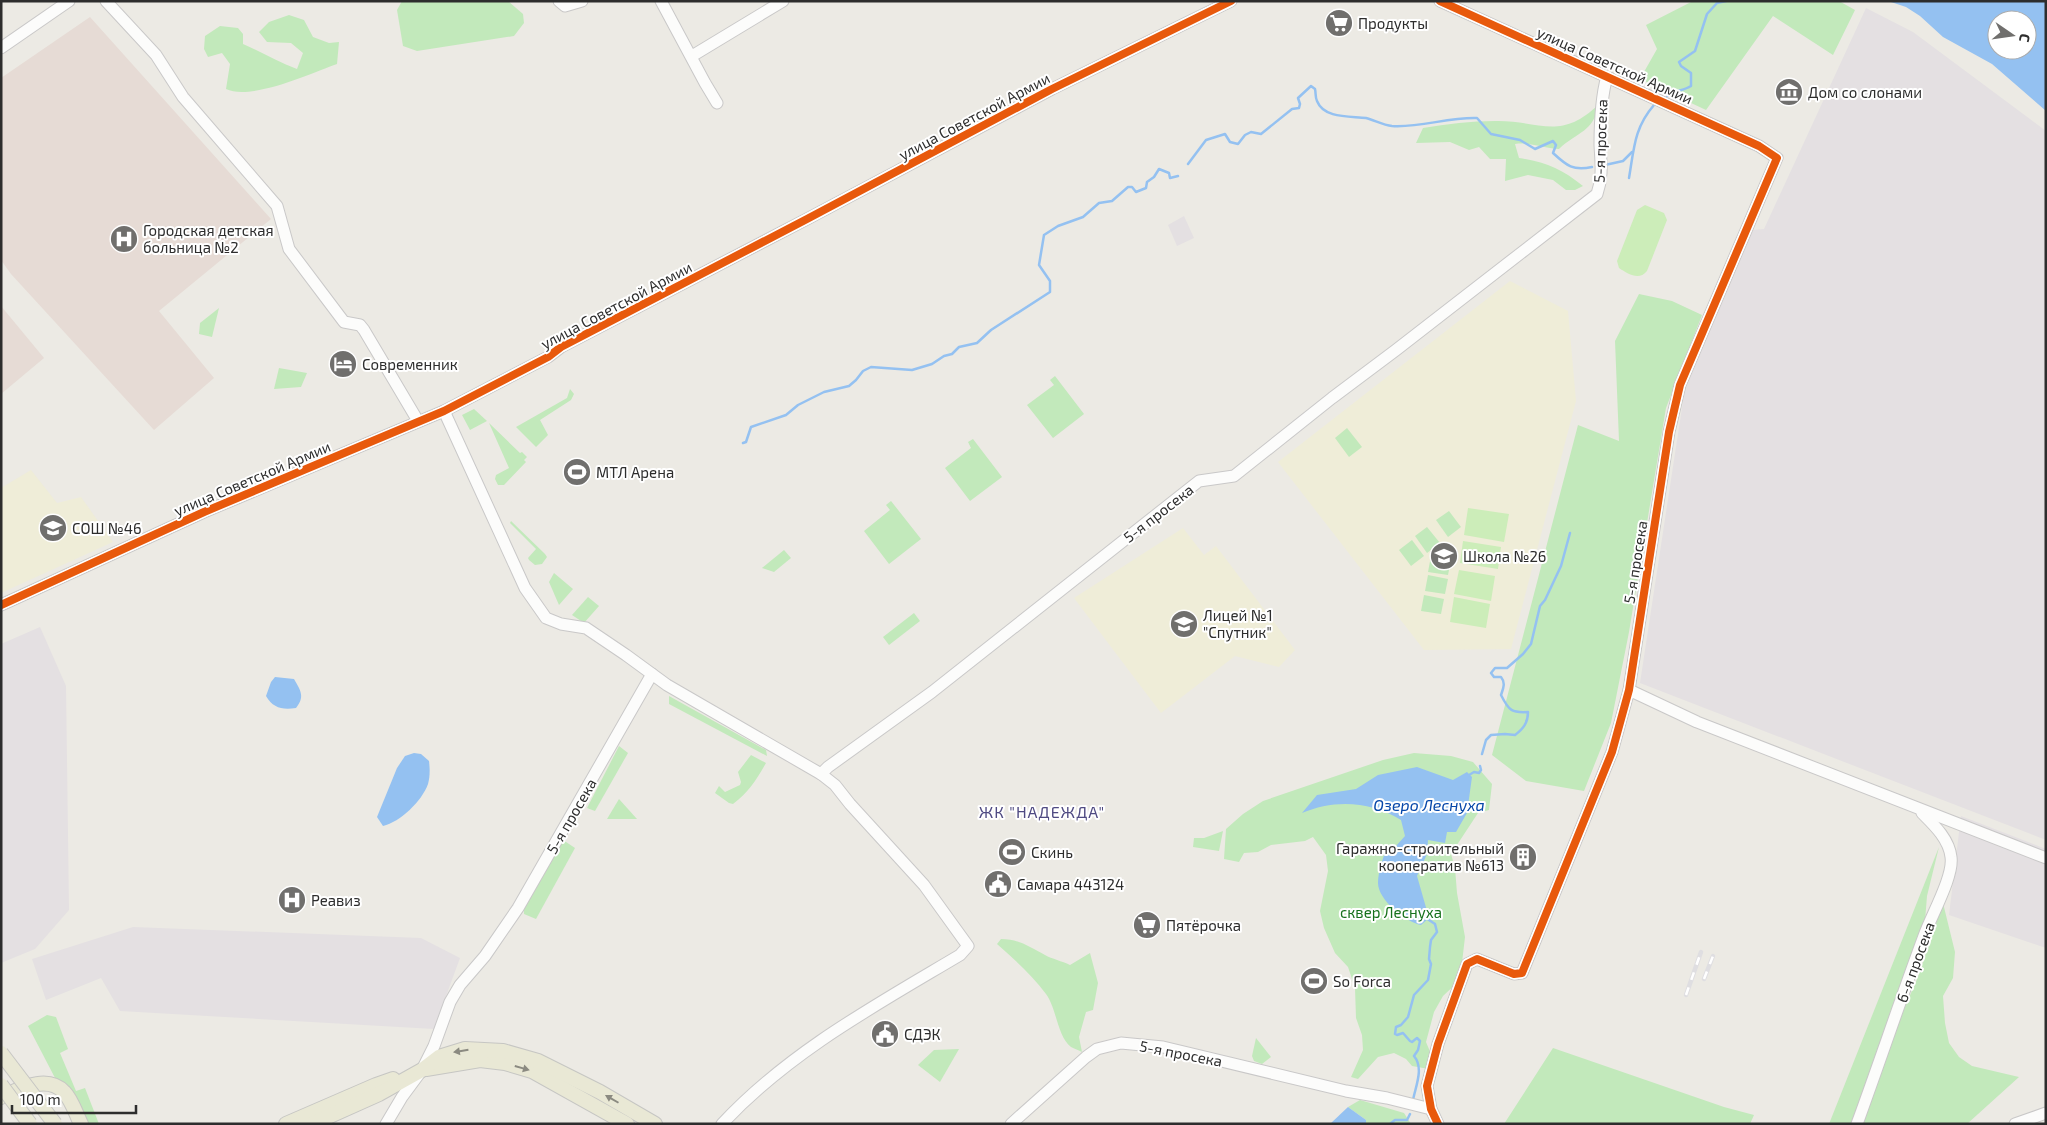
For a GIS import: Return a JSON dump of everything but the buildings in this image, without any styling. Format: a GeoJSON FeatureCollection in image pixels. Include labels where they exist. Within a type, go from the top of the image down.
{"type":"FeatureCollection","features":[{"type":"Feature","properties":{"kind":"main road"},"geometry":{"type":"LineString","coordinates":[[312,1124],[379,1094],[422,1070],[440,1057],[465,1049],[503,1052],[522,1056],[576,1080],[655,1124]]}},
{"type":"Feature","properties":{"kind":"main road"},"geometry":{"type":"LineString","coordinates":[[1,1053],[55,1124]]}},
{"type":"Feature","properties":{"kind":"main road"},"geometry":{"type":"LineString","coordinates":[[286,1124],[376,1085],[422,1070],[480,1060],[505,1063],[532,1071],[627,1124]]}},
{"type":"Feature","properties":{"kind":"main road"},"geometry":{"type":"LineString","coordinates":[[1,1097],[39,1083],[53,1084],[64,1092],[81,1124]]}},
{"type":"Feature","properties":{"kind":"main road"},"geometry":{"type":"LineString","coordinates":[[1,1085],[30,1124]]}},
{"type":"Feature","properties":{"kind":"street"},"geometry":{"type":"LineString","coordinates":[[1,48],[69,1]]}},
{"type":"Feature","properties":{"kind":"street"},"geometry":{"type":"LineString","coordinates":[[106,1],[156,55],[183,97],[277,206],[289,249],[344,322],[360,325],[364,330],[418,421]]}},
{"type":"Feature","properties":{"kind":"street"},"geometry":{"type":"LineString","coordinates":[[559,1],[565,6],[582,1]]}},
{"type":"Feature","properties":{"kind":"street"},"geometry":{"type":"LineString","coordinates":[[661,1],[717,102]]}},
{"type":"Feature","properties":{"kind":"street"},"geometry":{"type":"LineString","coordinates":[[692,56],[783,1]]}},
{"type":"Feature","properties":{"kind":"street","name":"улица Советской Армии"},"geometry":{"type":"LineString","coordinates":[[1,605],[204,512],[418,421],[444,412],[548,357],[561,347],[877,183],[1052,89],[1231,1]]}},
{"type":"Feature","properties":{"kind":"street","name":"улица Советской Армии"},"geometry":{"type":"LineString","coordinates":[[1440,1],[1759,146],[1778,158]]}},
{"type":"Feature","properties":{"kind":"street","name":"5-я просека"},"geometry":{"type":"LineString","coordinates":[[821,774],[932,692],[1199,482],[1234,476],[1597,194],[1602,180],[1600,143],[1602,91],[1607,76]]}},
{"type":"Feature","properties":{"kind":"street","name":"5-я просека"},"geometry":{"type":"LineString","coordinates":[[1011,1124],[1086,1057],[1098,1049],[1121,1043],[1163,1047],[1346,1091],[1387,1098],[1431,1110],[1427,1086],[1432,1061],[1467,964],[1477,959],[1514,974],[1522,973],[1612,752],[1629,690],[1669,432],[1680,385],[1778,158]]}},
{"type":"Feature","properties":{"kind":"street"},"geometry":{"type":"LineString","coordinates":[[444,412],[488,504],[497,530],[525,588],[546,618],[561,624],[586,628],[667,685],[821,774],[835,785],[924,885],[968,946],[960,955],[838,1027],[744,1100],[722,1124]]}},
{"type":"Feature","properties":{"kind":"street","name":"5-я просека"},"geometry":{"type":"LineString","coordinates":[[386,1124],[402,1097],[422,1070],[434,1046],[450,1002],[460,985],[485,956],[518,908],[652,674]]}},
{"type":"Feature","properties":{"kind":"street"},"geometry":{"type":"LineString","coordinates":[[1629,690],[1697,722],[2046,858]]}},
{"type":"Feature","properties":{"kind":"street","name":"6-я просека"},"geometry":{"type":"LineString","coordinates":[[1858,1124],[1924,934],[1950,871],[1951,856],[1946,842],[1936,826],[1917,808]]}},
{"type":"Feature","properties":{"kind":"street"},"geometry":{"type":"LineString","coordinates":[[1431,1110],[1438,1124]]}},
{"type":"Feature","properties":{"kind":"street"},"geometry":{"type":"LineString","coordinates":[[2015,1124],[2046,1113]]}},
{"type":"Feature","properties":{"kind":"shaded area"},"geometry":{"type":"Polygon","coordinates":[[[1866,8],[1913,32],[2046,131],[2046,840],[1640,683],[1685,388],[1752,230],[1764,229],[1866,8]]]}},
{"type":"Feature","properties":{"kind":"shaded area","name":"Городская детская больница №2"},"geometry":{"type":"Polygon","coordinates":[[[90,17],[271,219],[159,311],[214,378],[154,430],[11,274],[1,260],[1,78],[90,17]]]}},
{"type":"Feature","properties":{"kind":"shaded area"},"geometry":{"type":"Polygon","coordinates":[[[1184,216],[1194,238],[1177,246],[1168,225],[1184,216]]]}},
{"type":"Feature","properties":{"kind":"shaded area","name":"Школа №26"},"geometry":{"type":"Polygon","coordinates":[[[1510,281],[1568,311],[1576,401],[1511,649],[1424,650],[1278,462],[1510,281]]]}},
{"type":"Feature","properties":{"kind":"shaded area"},"geometry":{"type":"Polygon","coordinates":[[[1,306],[44,358],[1,394],[1,306]]]}},
{"type":"Feature","properties":{"kind":"shaded area","name":"СОШ №46"},"geometry":{"type":"Polygon","coordinates":[[[31,470],[57,503],[81,497],[113,542],[1,593],[1,488],[31,470]]]}},
{"type":"Feature","properties":{"kind":"shaded area","name":"Лицей №1 \"Спутник\""},"geometry":{"type":"Polygon","coordinates":[[[1183,528],[1204,555],[1216,546],[1295,650],[1279,667],[1235,656],[1161,713],[1074,598],[1183,528]]]}},
{"type":"Feature","properties":{"kind":"shaded area"},"geometry":{"type":"Polygon","coordinates":[[[40,627],[66,686],[69,910],[35,949],[1,963],[1,644],[40,627]]]}},
{"type":"Feature","properties":{"kind":"shaded area"},"geometry":{"type":"Polygon","coordinates":[[[1961,816],[2046,849],[2046,948],[1949,915],[1961,816]]]}},
{"type":"Feature","properties":{"kind":"shaded area"},"geometry":{"type":"Polygon","coordinates":[[[133,927],[421,938],[460,958],[434,1029],[120,1011],[101,978],[46,1000],[32,959],[133,927]]]}},
{"type":"Feature","properties":{"kind":"green space"},"geometry":{"type":"Polygon","coordinates":[[[402,1],[508,1],[523,14],[524,23],[514,36],[417,51],[403,46],[397,10],[402,1]]]}},
{"type":"Feature","properties":{"kind":"green space"},"geometry":{"type":"Polygon","coordinates":[[[1693,1],[1839,1],[1855,10],[1833,55],[1773,16],[1706,110],[1640,79],[1657,49],[1646,25],[1693,1]]]}},
{"type":"Feature","properties":{"kind":"green space"},"geometry":{"type":"Polygon","coordinates":[[[289,15],[304,20],[313,37],[329,43],[339,42],[337,64],[266,89],[237,92],[226,89],[230,64],[222,53],[208,57],[204,49],[205,36],[220,26],[238,28],[243,34],[243,44],[297,69],[303,53],[291,43],[267,42],[259,32],[269,22],[289,15]]]}},
{"type":"Feature","properties":{"kind":"green space"},"geometry":{"type":"Polygon","coordinates":[[[1599,104],[1593,121],[1589,126],[1559,149],[1515,144],[1519,158],[1553,167],[1583,186],[1575,190],[1566,190],[1553,180],[1528,175],[1505,181],[1506,159],[1490,159],[1479,147],[1469,150],[1450,142],[1416,143],[1423,128],[1450,124],[1495,121],[1561,126],[1573,123],[1599,104]]]}},
{"type":"Feature","properties":{"kind":"green space"},"geometry":{"type":"Polygon","coordinates":[[[1645,205],[1664,213],[1667,220],[1647,271],[1641,276],[1637,276],[1619,268],[1617,261],[1637,210],[1645,205]]]}},
{"type":"Feature","properties":{"kind":"green space"},"geometry":{"type":"Polygon","coordinates":[[[1639,294],[1672,301],[1702,315],[1666,408],[1629,632],[1611,723],[1584,791],[1526,781],[1492,755],[1578,425],[1619,441],[1615,341],[1639,294]]]}},
{"type":"Feature","properties":{"kind":"green space"},"geometry":{"type":"Polygon","coordinates":[[[219,308],[212,337],[199,334],[200,323],[219,308]]]}},
{"type":"Feature","properties":{"kind":"green space"},"geometry":{"type":"Polygon","coordinates":[[[279,368],[307,373],[301,387],[274,389],[279,368]]]}},
{"type":"Feature","properties":{"kind":"green space"},"geometry":{"type":"Polygon","coordinates":[[[1055,376],[1084,414],[1053,438],[1027,405],[1054,385],[1050,380],[1055,376]]]}},
{"type":"Feature","properties":{"kind":"green space"},"geometry":{"type":"Polygon","coordinates":[[[570,389],[574,394],[571,400],[540,420],[548,435],[536,447],[516,427],[567,398],[570,389]]]}},
{"type":"Feature","properties":{"kind":"green space"},"geometry":{"type":"Polygon","coordinates":[[[474,409],[487,421],[470,430],[462,415],[474,409]]]}},
{"type":"Feature","properties":{"kind":"green space"},"geometry":{"type":"Polygon","coordinates":[[[489,423],[520,453],[522,452],[527,457],[524,460],[526,462],[504,485],[498,485],[495,479],[496,475],[509,468],[489,423]]]}},
{"type":"Feature","properties":{"kind":"green space"},"geometry":{"type":"Polygon","coordinates":[[[1347,428],[1362,447],[1349,457],[1335,438],[1347,428]]]}},
{"type":"Feature","properties":{"kind":"green space"},"geometry":{"type":"Polygon","coordinates":[[[973,439],[1002,477],[970,501],[945,468],[971,448],[968,442],[973,439]]]}},
{"type":"Feature","properties":{"kind":"green space"},"geometry":{"type":"Polygon","coordinates":[[[891,501],[921,539],[889,564],[864,531],[890,510],[886,505],[891,501]]]}},
{"type":"Feature","properties":{"kind":"green space"},"geometry":{"type":"Polygon","coordinates":[[[1468,508],[1509,514],[1504,542],[1464,535],[1468,508]]]}},
{"type":"Feature","properties":{"kind":"green space"},"geometry":{"type":"Polygon","coordinates":[[[1449,511],[1461,527],[1448,537],[1436,520],[1449,511]]]}},
{"type":"Feature","properties":{"kind":"green space"},"geometry":{"type":"Polygon","coordinates":[[[511,521],[545,554],[547,557],[542,564],[535,565],[529,560],[528,558],[536,549],[510,523],[511,521]]]}},
{"type":"Feature","properties":{"kind":"green space"},"geometry":{"type":"Polygon","coordinates":[[[1427,527],[1440,543],[1427,553],[1415,536],[1427,527]]]}},
{"type":"Feature","properties":{"kind":"green space"},"geometry":{"type":"Polygon","coordinates":[[[1412,540],[1424,556],[1411,566],[1399,550],[1412,540]]]}},
{"type":"Feature","properties":{"kind":"green space"},"geometry":{"type":"Polygon","coordinates":[[[1463,541],[1501,547],[1498,569],[1460,563],[1463,541]]]}},
{"type":"Feature","properties":{"kind":"green space"},"geometry":{"type":"Polygon","coordinates":[[[784,550],[791,558],[774,572],[762,568],[784,550]]]}},
{"type":"Feature","properties":{"kind":"green space"},"geometry":{"type":"Polygon","coordinates":[[[1431,556],[1451,560],[1448,575],[1428,572],[1431,556]]]}},
{"type":"Feature","properties":{"kind":"green space"},"geometry":{"type":"Polygon","coordinates":[[[1459,570],[1495,576],[1491,601],[1454,594],[1459,570]]]}},
{"type":"Feature","properties":{"kind":"green space"},"geometry":{"type":"Polygon","coordinates":[[[554,573],[573,589],[559,605],[549,582],[554,573]]]}},
{"type":"Feature","properties":{"kind":"green space"},"geometry":{"type":"Polygon","coordinates":[[[1428,575],[1448,579],[1445,594],[1425,591],[1428,575]]]}},
{"type":"Feature","properties":{"kind":"green space"},"geometry":{"type":"Polygon","coordinates":[[[1424,595],[1444,599],[1441,614],[1421,611],[1424,595]]]}},
{"type":"Feature","properties":{"kind":"green space"},"geometry":{"type":"Polygon","coordinates":[[[588,597],[599,606],[584,623],[572,615],[588,597]]]}},
{"type":"Feature","properties":{"kind":"green space"},"geometry":{"type":"Polygon","coordinates":[[[1454,597],[1490,604],[1486,628],[1450,622],[1454,597]]]}},
{"type":"Feature","properties":{"kind":"green space"},"geometry":{"type":"Polygon","coordinates":[[[914,613],[920,621],[889,645],[883,637],[914,613]]]}},
{"type":"Feature","properties":{"kind":"green space"},"geometry":{"type":"Polygon","coordinates":[[[669,696],[766,750],[767,756],[669,704],[669,696]]]}},
{"type":"Feature","properties":{"kind":"green space"},"geometry":{"type":"Polygon","coordinates":[[[619,746],[628,753],[595,811],[587,808],[619,746]]]}},
{"type":"Feature","properties":{"kind":"green space","name":"сквер Леснуха"},"geometry":{"type":"Polygon","coordinates":[[[1414,753],[1451,756],[1473,762],[1492,784],[1489,810],[1478,813],[1451,854],[1455,868],[1457,893],[1465,937],[1460,980],[1443,996],[1434,1012],[1426,1042],[1431,1054],[1429,1069],[1412,1066],[1406,1059],[1394,1053],[1378,1057],[1358,1079],[1351,1077],[1363,1050],[1362,1035],[1356,1018],[1355,988],[1348,967],[1335,953],[1324,928],[1320,911],[1328,871],[1326,855],[1313,837],[1305,841],[1271,845],[1258,852],[1244,853],[1239,862],[1224,859],[1226,829],[1243,814],[1263,801],[1383,760],[1414,753]]]}},
{"type":"Feature","properties":{"kind":"green space"},"geometry":{"type":"Polygon","coordinates":[[[751,755],[766,763],[748,790],[733,804],[729,803],[715,793],[719,786],[725,792],[740,785],[738,772],[751,755]]]}},
{"type":"Feature","properties":{"kind":"green space"},"geometry":{"type":"Polygon","coordinates":[[[619,799],[637,819],[607,819],[619,799]]]}},
{"type":"Feature","properties":{"kind":"green space"},"geometry":{"type":"Polygon","coordinates":[[[1223,831],[1219,851],[1193,847],[1194,838],[1204,838],[1223,831]]]}},
{"type":"Feature","properties":{"kind":"green space"},"geometry":{"type":"Polygon","coordinates":[[[563,840],[575,848],[536,919],[524,914],[524,907],[563,840]]]}},
{"type":"Feature","properties":{"kind":"green space"},"geometry":{"type":"Polygon","coordinates":[[[1939,847],[1927,896],[1925,921],[1851,1124],[1829,1124],[1939,847]]]}},
{"type":"Feature","properties":{"kind":"green space"},"geometry":{"type":"Polygon","coordinates":[[[1943,903],[1955,952],[1953,978],[1943,996],[1949,1043],[1959,1057],[1972,1066],[2019,1077],[1967,1124],[1861,1124],[1897,1025],[1918,977],[1943,903]]]}},
{"type":"Feature","properties":{"kind":"green space"},"geometry":{"type":"Polygon","coordinates":[[[1001,939],[1019,942],[1070,965],[1090,953],[1098,983],[1093,1010],[1086,1012],[1079,1037],[1082,1052],[1071,1047],[1066,1042],[1050,1000],[1029,974],[997,944],[1001,939]]]}},
{"type":"Feature","properties":{"kind":"green space"},"geometry":{"type":"Polygon","coordinates":[[[47,1015],[56,1017],[68,1049],[60,1053],[76,1091],[85,1088],[99,1124],[79,1124],[28,1026],[47,1015]]]}},
{"type":"Feature","properties":{"kind":"green space"},"geometry":{"type":"Polygon","coordinates":[[[1256,1038],[1271,1057],[1262,1064],[1254,1061],[1252,1056],[1256,1038]]]}},
{"type":"Feature","properties":{"kind":"green space"},"geometry":{"type":"Polygon","coordinates":[[[1553,1048],[1724,1107],[1754,1115],[1750,1124],[1504,1124],[1553,1048]]]}},
{"type":"Feature","properties":{"kind":"green space"},"geometry":{"type":"Polygon","coordinates":[[[959,1049],[940,1082],[918,1065],[934,1050],[959,1049]]]}},
{"type":"Feature","properties":{"kind":"green space"},"geometry":{"type":"Polygon","coordinates":[[[1360,1100],[1404,1113],[1411,1124],[1366,1124],[1366,1120],[1348,1107],[1360,1100]]]}},
{"type":"Feature","properties":{"kind":"water"},"geometry":{"type":"Polygon","coordinates":[[[1888,1],[2046,1],[2046,111],[1992,64],[1943,37],[1920,16],[1906,7],[1888,1]]]}},
{"type":"Feature","properties":{"kind":"water"},"geometry":{"type":"Polygon","coordinates":[[[275,677],[294,679],[301,694],[296,708],[286,709],[275,706],[266,696],[275,677]]]}},
{"type":"Feature","properties":{"kind":"water"},"geometry":{"type":"Polygon","coordinates":[[[414,753],[421,754],[429,761],[430,773],[428,784],[421,797],[410,810],[390,824],[383,826],[377,817],[397,768],[405,756],[414,753]]]}},
{"type":"Feature","properties":{"kind":"water","name":"Озеро Леснуха"},"geometry":{"type":"Polygon","coordinates":[[[1417,767],[1453,780],[1467,772],[1472,777],[1467,813],[1456,832],[1447,832],[1445,843],[1428,840],[1427,854],[1417,876],[1429,918],[1421,925],[1401,915],[1388,903],[1379,890],[1379,874],[1386,849],[1396,846],[1405,836],[1401,820],[1377,809],[1352,804],[1327,806],[1302,813],[1317,795],[1356,789],[1378,775],[1417,767]]]}},
{"type":"Feature","properties":{"kind":"water"},"geometry":{"type":"Polygon","coordinates":[[[1348,1107],[1366,1120],[1366,1124],[1330,1124],[1348,1107]]]}},
{"type":"Feature","properties":{"kind":"waterway"},"geometry":{"type":"LineString","coordinates":[[1667,96],[1691,86],[1691,73],[1681,66],[1679,62],[1695,51],[1707,14],[1717,3],[1726,1]]}},
{"type":"Feature","properties":{"kind":"waterway"},"geometry":{"type":"LineString","coordinates":[[1188,164],[1206,140],[1225,134],[1230,142],[1238,144],[1245,135],[1251,132],[1261,134],[1292,109],[1299,108],[1298,98],[1311,86],[1315,89],[1316,100],[1320,107],[1332,114],[1366,118],[1392,126],[1477,118],[1491,134],[1520,140],[1535,149],[1553,141],[1556,145],[1553,153],[1566,164],[1575,168],[1592,167]]}},
{"type":"Feature","properties":{"kind":"waterway"},"geometry":{"type":"LineString","coordinates":[[1629,178],[1636,139],[1642,122],[1654,105]]}},
{"type":"Feature","properties":{"kind":"waterway"},"geometry":{"type":"LineString","coordinates":[[1605,165],[1623,161],[1632,152]]}},
{"type":"Feature","properties":{"kind":"waterway"},"geometry":{"type":"LineString","coordinates":[[743,443],[746,442],[751,427],[786,415],[798,405],[824,392],[849,386],[863,371],[871,367],[912,370],[932,364],[944,356],[952,354],[959,347],[977,343],[991,330],[1050,292],[1050,281],[1039,265],[1044,235],[1058,226],[1083,217],[1099,203],[1112,201],[1128,187],[1132,187],[1136,192],[1146,188],[1147,182],[1154,177],[1159,169],[1169,173],[1170,178],[1178,176]]}},
{"type":"Feature","properties":{"kind":"waterway"},"geometry":{"type":"LineString","coordinates":[[1482,754],[1486,740],[1491,735],[1515,735],[1526,723],[1528,712],[1511,710],[1506,705],[1501,695],[1504,686],[1503,679],[1501,677],[1494,677],[1491,673],[1495,668],[1507,668],[1531,644],[1540,606],[1545,600],[1561,566],[1570,533]]}},
{"type":"Feature","properties":{"kind":"waterway"},"geometry":{"type":"LineString","coordinates":[[1469,775],[1474,772],[1479,773],[1481,770],[1480,766]]}},
{"type":"Feature","properties":{"kind":"waterway"},"geometry":{"type":"LineString","coordinates":[[1413,1100],[1419,1071],[1414,1056],[1420,1041],[1417,1038],[1412,1042],[1403,1033],[1395,1034],[1396,1027],[1401,1025],[1408,1017],[1414,995],[1428,980],[1431,964],[1429,959],[1431,940],[1437,932],[1435,924],[1426,918]]}},
{"type":"Feature","properties":{"kind":"waterway"},"geometry":{"type":"LineString","coordinates":[[1390,1124],[1395,1120],[1407,1120],[1410,1114]]}},
{"type":"Feature","properties":{"kind":"railway"},"geometry":{"type":"LineString","coordinates":[[1686,995],[1701,952]]}},
{"type":"Feature","properties":{"kind":"railway"},"geometry":{"type":"LineString","coordinates":[[1704,979],[1713,956]]}},
{"type":"Feature","properties":{"kind":"cycle path"},"geometry":{"type":"LineString","coordinates":[[1,605],[204,512],[444,411],[548,357],[561,347],[1052,89],[1231,1]]}},
{"type":"Feature","properties":{"kind":"cycle path"},"geometry":{"type":"LineString","coordinates":[[1438,1124],[1431,1109],[1427,1086],[1438,1044],[1467,964],[1477,959],[1514,974],[1522,973],[1612,752],[1629,690],[1669,432],[1680,385],[1777,158],[1759,146],[1440,1]]}},
{"type":"Feature","properties":{"kind":"place","name":"Продукты"},"geometry":{"type":"Point","coordinates":[1339,23]}},
{"type":"Feature","properties":{"kind":"place","name":"Дом со слонами"},"geometry":{"type":"Point","coordinates":[1789,92]}},
{"type":"Feature","properties":{"kind":"place","name":"Городская детская больница №2"},"geometry":{"type":"Point","coordinates":[124,239]}},
{"type":"Feature","properties":{"kind":"place","name":"Современник"},"geometry":{"type":"Point","coordinates":[343,364]}},
{"type":"Feature","properties":{"kind":"place","name":"МТЛ Арена"},"geometry":{"type":"Point","coordinates":[577,472]}},
{"type":"Feature","properties":{"kind":"place","name":"СОШ №46"},"geometry":{"type":"Point","coordinates":[53,528]}},
{"type":"Feature","properties":{"kind":"place","name":"Школа №26"},"geometry":{"type":"Point","coordinates":[1444,556]}},
{"type":"Feature","properties":{"kind":"place","name":"Лицей №1 \"Спутник\""},"geometry":{"type":"Point","coordinates":[1184,624]}},
{"type":"Feature","properties":{"kind":"place","name":"Скинь"},"geometry":{"type":"Point","coordinates":[1012,852]}},
{"type":"Feature","properties":{"kind":"place","name":"Гаражно-строительный кооператив №613"},"geometry":{"type":"Point","coordinates":[1523,857]}},
{"type":"Feature","properties":{"kind":"place","name":"Самара 443124"},"geometry":{"type":"Point","coordinates":[998,884]}},
{"type":"Feature","properties":{"kind":"place","name":"Реавиз"},"geometry":{"type":"Point","coordinates":[292,900]}},
{"type":"Feature","properties":{"kind":"place","name":"Пятёрочка"},"geometry":{"type":"Point","coordinates":[1147,925]}},
{"type":"Feature","properties":{"kind":"place","name":"So Forca"},"geometry":{"type":"Point","coordinates":[1314,981]}},
{"type":"Feature","properties":{"kind":"place","name":"СДЭК"},"geometry":{"type":"Point","coordinates":[885,1034]}},
{"type":"Feature","properties":{"kind":"district","name":"ЖК \"НАДЕЖДА\""},"geometry":{"type":"Point","coordinates":[1042,811]}}]}
